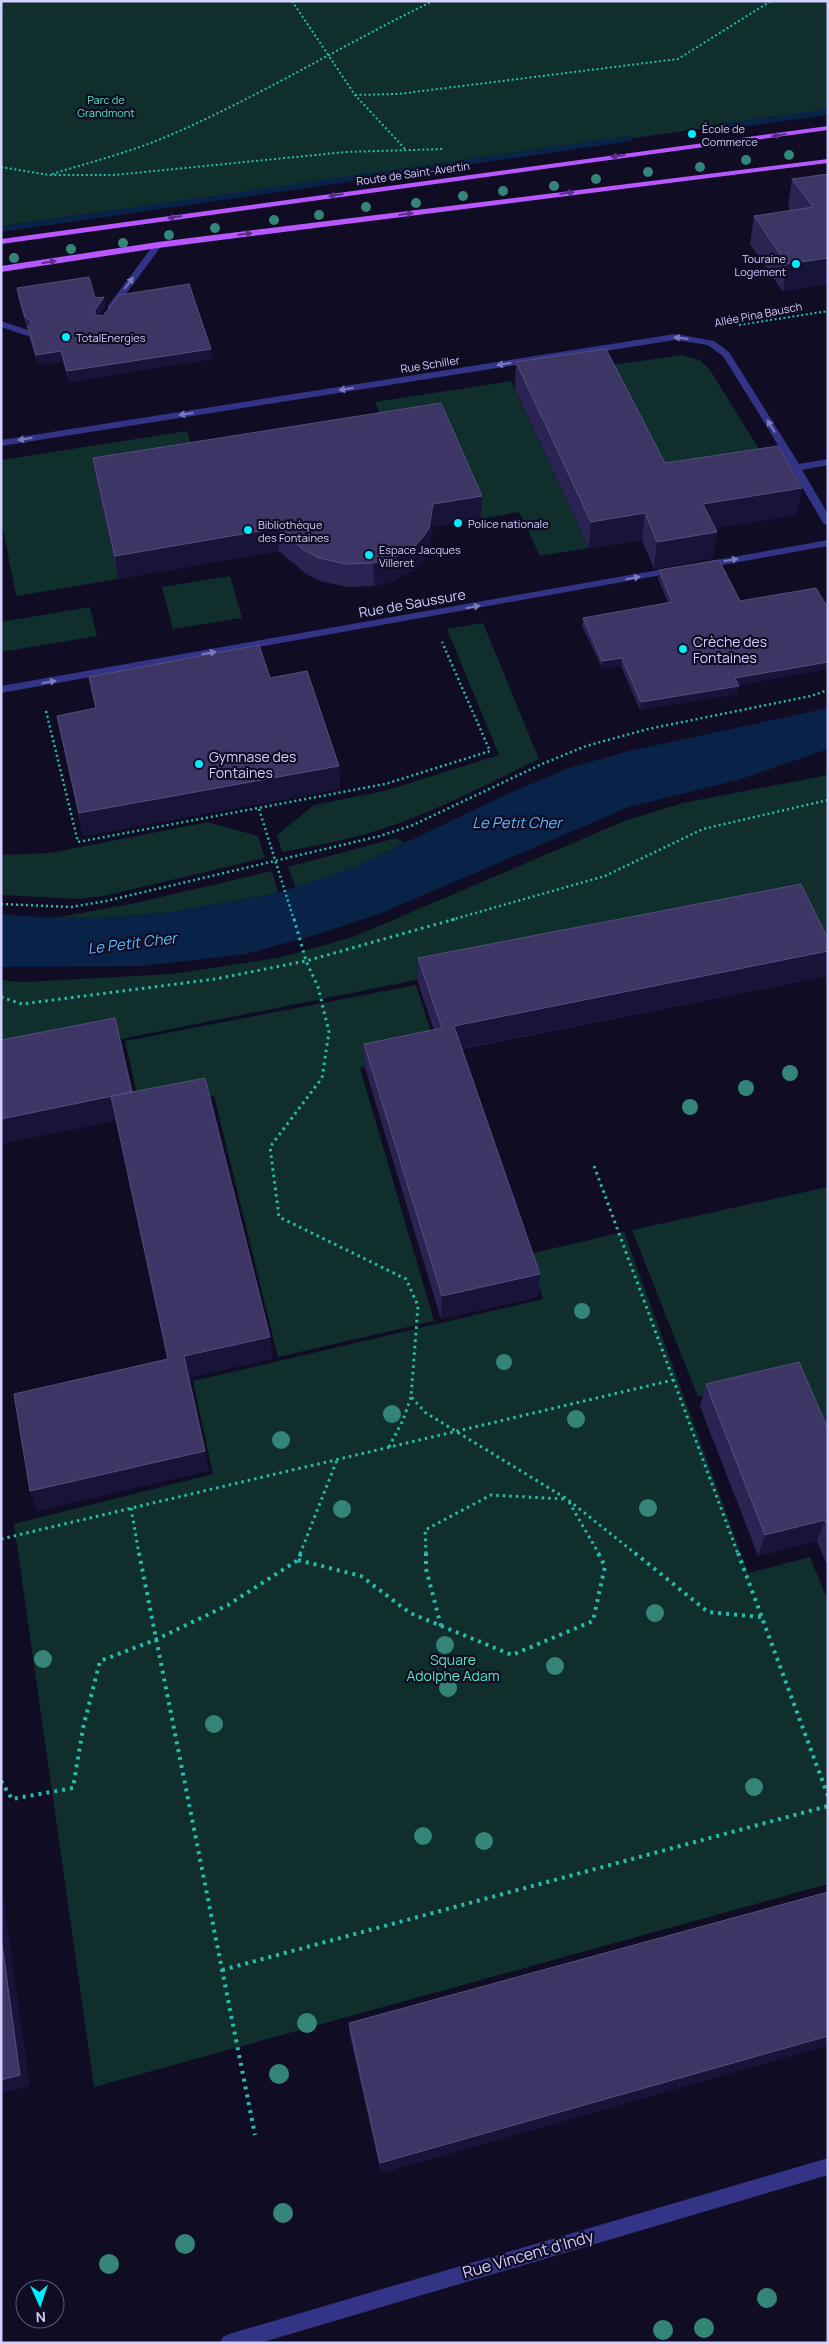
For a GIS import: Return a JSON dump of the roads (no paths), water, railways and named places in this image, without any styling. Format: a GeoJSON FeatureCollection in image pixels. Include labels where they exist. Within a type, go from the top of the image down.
{"type":"FeatureCollection","features":[{"type":"Feature","properties":{"kind":"main road","name":"Route de Saint-Avertin"},"geometry":{"type":"LineString","coordinates":[[1,242],[828,128]]}},
{"type":"Feature","properties":{"kind":"main road"},"geometry":{"type":"LineString","coordinates":[[1,269],[158,245],[828,161]]}},
{"type":"Feature","properties":{"kind":"street"},"geometry":{"type":"LineString","coordinates":[[106,314],[158,245]]}},
{"type":"Feature","properties":{"kind":"street"},"geometry":{"type":"LineString","coordinates":[[1,324],[28,333]]}},
{"type":"Feature","properties":{"kind":"street","name":"Rue Schiller"},"geometry":{"type":"LineString","coordinates":[[1,443],[675,336],[711,342],[726,354],[828,523]]}},
{"type":"Feature","properties":{"kind":"street"},"geometry":{"type":"LineString","coordinates":[[795,468],[828,462]]}},
{"type":"Feature","properties":{"kind":"street","name":"Rue de Saussure"},"geometry":{"type":"LineString","coordinates":[[1,690],[828,543]]}},
{"type":"Feature","properties":{"kind":"street","name":"Rue Vincent d'Indy"},"geometry":{"type":"LineString","coordinates":[[228,2343],[828,2166]]}},
{"type":"Feature","properties":{"kind":"water","name":"Le Petit Cher"},"geometry":{"type":"Polygon","coordinates":[[[828,708],[828,749],[738,780],[629,807],[379,914],[319,934],[246,954],[143,966],[1,967],[1,914],[38,917],[103,918],[174,912],[278,893],[355,867],[505,795],[569,768],[625,752],[828,708]]]}},
{"type":"Feature","properties":{"kind":"waterway"},"geometry":{"type":"LineString","coordinates":[[726,126],[828,112]]}},
{"type":"Feature","properties":{"kind":"waterway"},"geometry":{"type":"LineString","coordinates":[[1,229],[629,139]]}},
{"type":"Feature","properties":{"kind":"place","name":"École de Commerce"},"geometry":{"type":"Point","coordinates":[692,134]}},
{"type":"Feature","properties":{"kind":"place","name":"Touraine Logement"},"geometry":{"type":"Point","coordinates":[796,264]}},
{"type":"Feature","properties":{"kind":"place","name":"TotalEnergies"},"geometry":{"type":"Point","coordinates":[66,337]}},
{"type":"Feature","properties":{"kind":"place","name":"Police nationale"},"geometry":{"type":"Point","coordinates":[458,523]}},
{"type":"Feature","properties":{"kind":"place","name":"Bibliothèque des Fontaines"},"geometry":{"type":"Point","coordinates":[248,530]}},
{"type":"Feature","properties":{"kind":"place","name":"Espace Jacques Villeret"},"geometry":{"type":"Point","coordinates":[369,555]}},
{"type":"Feature","properties":{"kind":"place","name":"Crèche des Fontaines"},"geometry":{"type":"Point","coordinates":[683,649]}},
{"type":"Feature","properties":{"kind":"place","name":"Gymnase des Fontaines"},"geometry":{"type":"Point","coordinates":[199,764]}},
{"type":"Feature","properties":{"kind":"park label","name":"Parc de Grandmont"},"geometry":{"type":"Point","coordinates":[106,105]}},
{"type":"Feature","properties":{"kind":"park label","name":"Square Adolphe Adam"},"geometry":{"type":"Point","coordinates":[453,1668]}}]}
